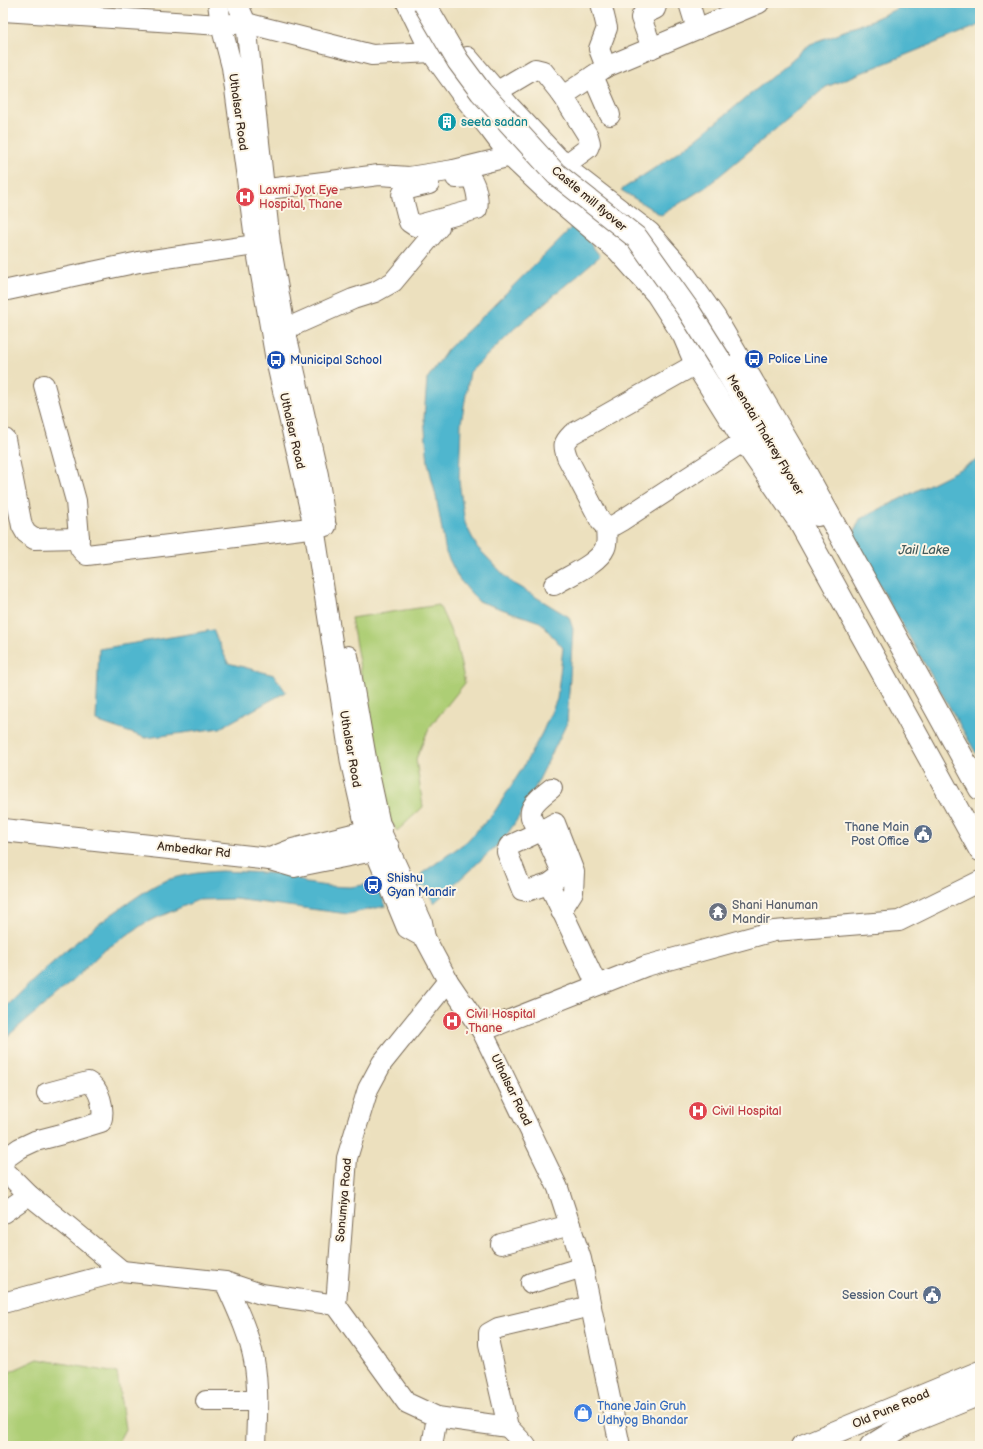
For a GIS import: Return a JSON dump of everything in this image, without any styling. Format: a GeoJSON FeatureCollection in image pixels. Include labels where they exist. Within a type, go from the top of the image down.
{"type":"FeatureCollection","features":[{"type":"Feature","properties":{"kind":"main road"},"geometry":{"type":"LineString","coordinates":[[408,3],[432,52],[511,156],[546,189],[618,250],[657,294],[684,336],[696,364],[744,441],[799,521],[980,850]]}},
{"type":"Feature","properties":{"kind":"main road","name":"Castle mill flyover"},"geometry":{"type":"LineString","coordinates":[[424,3],[458,61],[481,92],[556,174],[637,238],[686,308],[721,362]]}},
{"type":"Feature","properties":{"kind":"main road"},"geometry":{"type":"LineString","coordinates":[[432,3],[454,43],[496,92],[570,172],[650,233],[678,266],[715,318],[803,468],[980,789]]}},
{"type":"Feature","properties":{"kind":"main road","name":"Meenatai Thakrey Flyover"},"geometry":{"type":"LineString","coordinates":[[721,362],[800,496],[832,530],[855,564]]}},
{"type":"Feature","properties":{"kind":"main road","name":"Ambedkar Rd"},"geometry":{"type":"LineString","coordinates":[[3,830],[270,858],[294,866],[378,839]]}},
{"type":"Feature","properties":{"kind":"main road","name":"Old Pune Road"},"geometry":{"type":"LineString","coordinates":[[806,1445],[898,1405],[980,1372]]}},
{"type":"Feature","properties":{"kind":"main road","name":"Old Pune Road"},"geometry":{"type":"LineString","coordinates":[[871,1446],[906,1424],[980,1394]]}},
{"type":"Feature","properties":{"kind":"street","name":"Uthalsar Road"},"geometry":{"type":"LineString","coordinates":[[218,3],[221,25],[232,67],[257,190],[263,244],[278,332],[276,360],[307,463],[320,527],[339,642],[351,763],[378,839],[422,922],[425,938],[448,981],[482,1031],[558,1188],[583,1268],[620,1446]]}},
{"type":"Feature","properties":{"kind":"street"},"geometry":{"type":"LineString","coordinates":[[237,3],[246,23],[257,190],[379,175],[410,183],[455,174],[511,156]]}},
{"type":"Feature","properties":{"kind":"street"},"geometry":{"type":"LineString","coordinates":[[601,3],[607,28],[599,49],[600,72],[610,115]]}},
{"type":"Feature","properties":{"kind":"street"},"geometry":{"type":"LineString","coordinates":[[652,48],[641,18],[642,15],[655,9],[655,3]]}},
{"type":"Feature","properties":{"kind":"street"},"geometry":{"type":"LineString","coordinates":[[689,3],[697,29]]}},
{"type":"Feature","properties":{"kind":"street"},"geometry":{"type":"LineString","coordinates":[[563,96],[600,72],[652,48],[759,3]]}},
{"type":"Feature","properties":{"kind":"street"},"geometry":{"type":"LineString","coordinates":[[3,11],[144,11],[221,25],[246,23],[372,55],[432,52],[454,43]]}},
{"type":"Feature","properties":{"kind":"street"},"geometry":{"type":"LineString","coordinates":[[496,92],[535,69],[543,71],[563,96],[588,136],[590,143],[588,148],[564,166]]}},
{"type":"Feature","properties":{"kind":"street"},"geometry":{"type":"LineString","coordinates":[[410,183],[402,195],[409,222],[415,226],[477,209],[478,205],[473,180],[469,177],[455,174]]}},
{"type":"Feature","properties":{"kind":"street"},"geometry":{"type":"LineString","coordinates":[[278,332],[353,299],[375,292],[393,282],[439,227]]}},
{"type":"Feature","properties":{"kind":"street"},"geometry":{"type":"LineString","coordinates":[[3,291],[139,262],[263,244]]}},
{"type":"Feature","properties":{"kind":"street"},"geometry":{"type":"LineString","coordinates":[[696,364],[572,434],[566,440],[564,447],[567,457],[601,522],[606,526],[614,525],[622,521],[744,441]]}},
{"type":"Feature","properties":{"kind":"street"},"geometry":{"type":"LineString","coordinates":[[44,385],[76,501],[79,538],[78,544],[82,552],[86,555],[320,527]]}},
{"type":"Feature","properties":{"kind":"street"},"geometry":{"type":"LineString","coordinates":[[5,439],[22,526],[26,533],[34,539],[79,538]]}},
{"type":"Feature","properties":{"kind":"street"},"geometry":{"type":"LineString","coordinates":[[554,584],[601,555],[607,541],[606,526]]}},
{"type":"Feature","properties":{"kind":"street"},"geometry":{"type":"LineString","coordinates":[[552,788],[534,802],[530,818],[538,829],[546,828],[557,820],[574,872],[573,892],[561,911]]}},
{"type":"Feature","properties":{"kind":"street"},"geometry":{"type":"LineString","coordinates":[[482,1031],[646,966],[774,931],[899,921],[980,881]]}},
{"type":"Feature","properties":{"kind":"street"},"geometry":{"type":"LineString","coordinates":[[549,884],[597,985]]}},
{"type":"Feature","properties":{"kind":"street","name":"Sonumiya Road"},"geometry":{"type":"LineString","coordinates":[[336,1305],[347,1158],[368,1089],[382,1063],[448,981]]}},
{"type":"Feature","properties":{"kind":"street"},"geometry":{"type":"LineString","coordinates":[[3,1160],[20,1148],[36,1141],[101,1122],[103,1116],[100,1100],[94,1085],[88,1082],[47,1093]]}},
{"type":"Feature","properties":{"kind":"street"},"geometry":{"type":"LineString","coordinates":[[3,1169],[28,1195],[69,1227],[122,1272]]}},
{"type":"Feature","properties":{"kind":"street"},"geometry":{"type":"LineString","coordinates":[[3,1213],[28,1195]]}},
{"type":"Feature","properties":{"kind":"street"},"geometry":{"type":"LineString","coordinates":[[501,1244],[570,1225]]}},
{"type":"Feature","properties":{"kind":"street"},"geometry":{"type":"LineString","coordinates":[[531,1283],[583,1268]]}},
{"type":"Feature","properties":{"kind":"street"},"geometry":{"type":"LineString","coordinates":[[3,1303],[122,1272],[225,1282],[261,1294],[336,1305],[407,1403],[437,1417],[508,1427]]}},
{"type":"Feature","properties":{"kind":"street"},"geometry":{"type":"LineString","coordinates":[[225,1282],[247,1336],[254,1359],[257,1385],[256,1446]]}},
{"type":"Feature","properties":{"kind":"street"},"geometry":{"type":"LineString","coordinates":[[526,1446],[508,1427],[489,1344],[489,1333],[498,1328],[591,1306]]}},
{"type":"Feature","properties":{"kind":"street"},"geometry":{"type":"LineString","coordinates":[[206,1401],[257,1401]]}},
{"type":"Feature","properties":{"kind":"street"},"geometry":{"type":"LineString","coordinates":[[432,1446],[437,1417]]}},
{"type":"Feature","properties":{"kind":"street"},"geometry":{"type":"LineString","coordinates":[[894,1446],[906,1424]]}},
{"type":"Feature","properties":{"kind":"green space"},"geometry":{"type":"Polygon","coordinates":[[[439,605],[456,643],[465,683],[429,728],[416,759],[423,807],[397,831],[387,816],[351,618],[439,605]]]}},
{"type":"Feature","properties":{"kind":"green space"},"geometry":{"type":"Polygon","coordinates":[[[38,1359],[117,1373],[125,1429],[116,1446],[3,1446],[3,1375],[38,1359]]]}},
{"type":"Feature","properties":{"kind":"water"},"geometry":{"type":"Polygon","coordinates":[[[909,3],[980,3],[980,25],[826,87],[706,187],[661,215],[621,190],[670,158],[697,138],[786,65],[808,45],[870,21],[909,3]]]}},
{"type":"Feature","properties":{"kind":"water"},"geometry":{"type":"Polygon","coordinates":[[[575,224],[600,256],[515,328],[470,372],[461,423],[459,481],[465,523],[477,547],[511,582],[569,617],[573,629],[567,723],[527,804],[505,838],[434,903],[421,874],[466,842],[493,814],[522,769],[542,733],[557,699],[563,648],[540,622],[478,601],[459,579],[446,553],[436,496],[428,463],[424,418],[427,379],[448,349],[575,224]]]}},
{"type":"Feature","properties":{"kind":"water","name":"Jail Lake"},"geometry":{"type":"Polygon","coordinates":[[[980,459],[980,760],[854,541],[855,530],[860,519],[980,459]]]}},
{"type":"Feature","properties":{"kind":"water"},"geometry":{"type":"Polygon","coordinates":[[[213,630],[228,663],[274,675],[286,692],[220,728],[146,738],[96,721],[99,649],[213,630]]]}},
{"type":"Feature","properties":{"kind":"water"},"geometry":{"type":"Polygon","coordinates":[[[221,871],[291,874],[306,883],[327,886],[350,887],[376,883],[386,906],[348,914],[235,899],[198,900],[145,923],[102,952],[69,984],[3,1040],[3,1010],[48,967],[95,927],[152,887],[162,882],[187,875],[221,871]]]}},
{"type":"Feature","properties":{"kind":"waterway"},"geometry":{"type":"LineString","coordinates":[[421,885],[431,882]]}},
{"type":"Feature","properties":{"kind":"place","name":"seeta sadan"},"geometry":{"type":"Point","coordinates":[447,122]}},
{"type":"Feature","properties":{"kind":"place","name":"Laxmi Jyot Eye Hospital, Thane"},"geometry":{"type":"Point","coordinates":[245,197]}},
{"type":"Feature","properties":{"kind":"place","name":"Police Line"},"geometry":{"type":"Point","coordinates":[754,359]}},
{"type":"Feature","properties":{"kind":"place","name":"Municipal School"},"geometry":{"type":"Point","coordinates":[276,360]}},
{"type":"Feature","properties":{"kind":"place","name":"Thane Main Post Office"},"geometry":{"type":"Point","coordinates":[923,834]}},
{"type":"Feature","properties":{"kind":"place","name":"Shishu Gyan Mandir"},"geometry":{"type":"Point","coordinates":[373,885]}},
{"type":"Feature","properties":{"kind":"place","name":"Shani Hanuman Mandir"},"geometry":{"type":"Point","coordinates":[718,912]}},
{"type":"Feature","properties":{"kind":"place","name":"Civil Hospital ,Thane"},"geometry":{"type":"Point","coordinates":[452,1021]}},
{"type":"Feature","properties":{"kind":"place","name":"Civil Hospital"},"geometry":{"type":"Point","coordinates":[698,1111]}},
{"type":"Feature","properties":{"kind":"place","name":"Session Court"},"geometry":{"type":"Point","coordinates":[932,1295]}},
{"type":"Feature","properties":{"kind":"place","name":"Thane Jain Gruh Udhyog Bhandar"},"geometry":{"type":"Point","coordinates":[583,1413]}}]}
